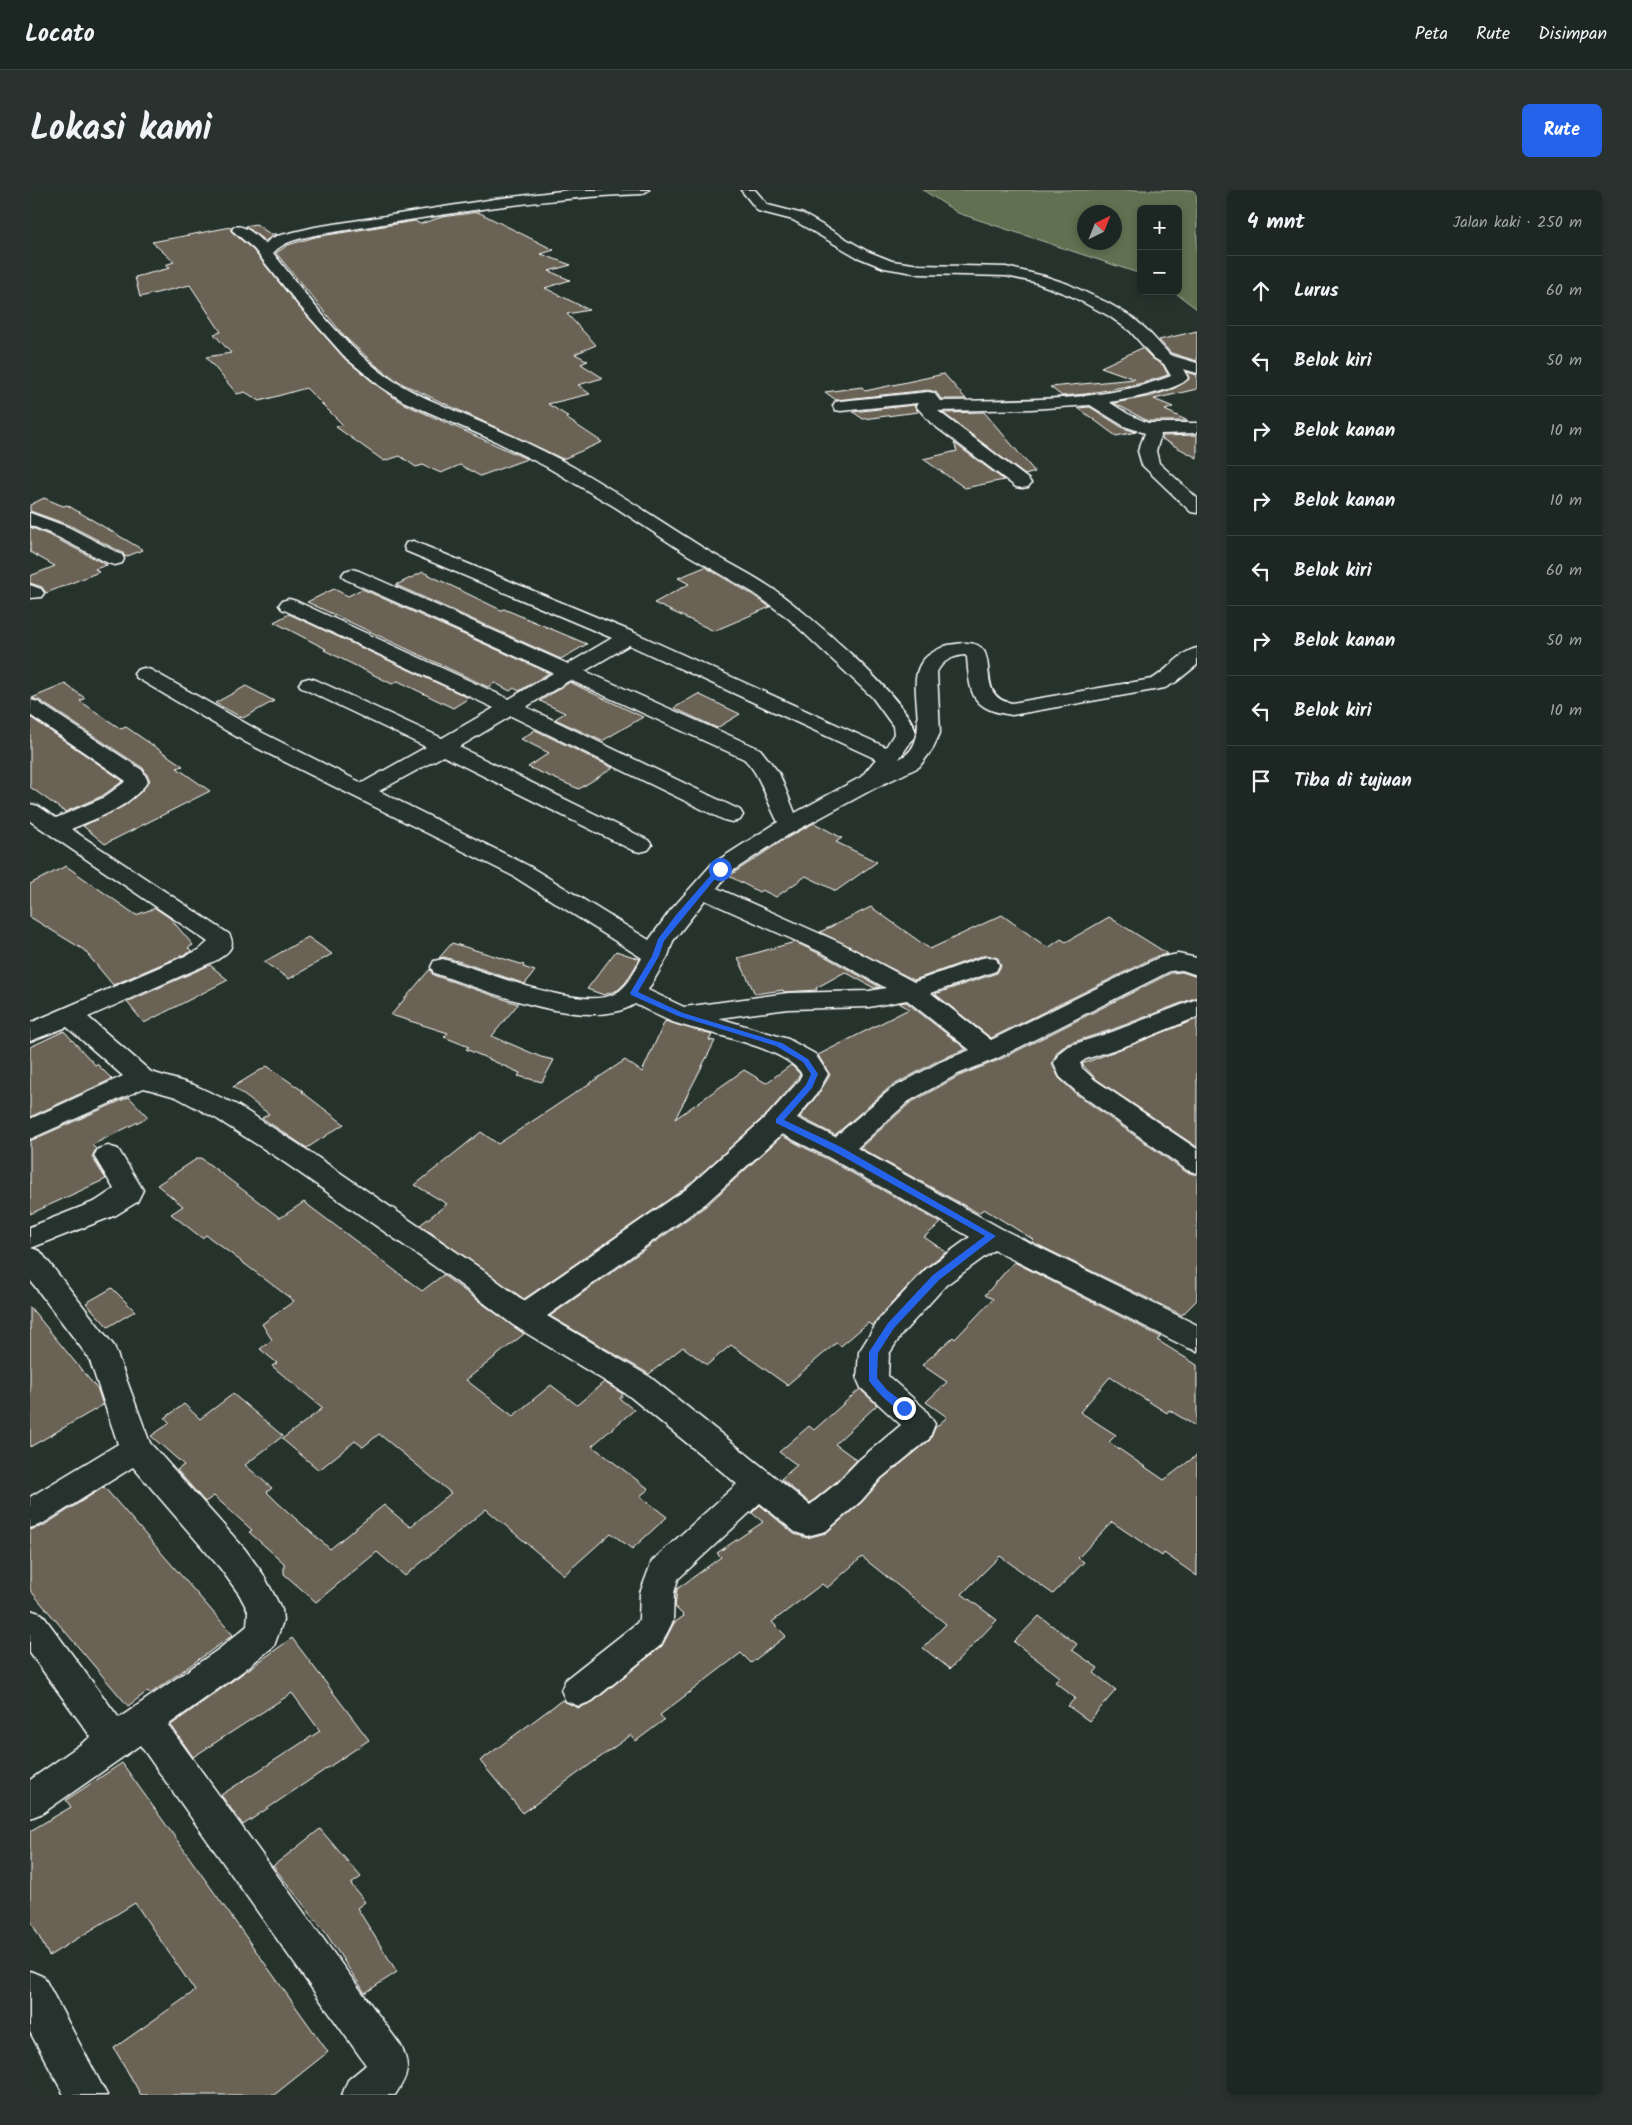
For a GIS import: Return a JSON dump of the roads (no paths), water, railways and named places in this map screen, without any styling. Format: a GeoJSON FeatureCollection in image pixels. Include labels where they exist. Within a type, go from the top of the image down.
{"type":"FeatureCollection","features":[{"type":"Feature","properties":{"kind":"street"},"geometry":{"type":"LineString","coordinates":[[265,254],[275,242],[295,235],[495,203],[587,192],[642,190]]}},
{"type":"Feature","properties":{"kind":"street"},"geometry":{"type":"LineString","coordinates":[[748,190],[764,209],[799,217],[856,250],[890,265],[914,269],[998,270],[1047,282],[1113,312],[1148,338],[1151,346],[1159,355],[1170,361],[1197,368]]}},
{"type":"Feature","properties":{"kind":"street"},"geometry":{"type":"LineString","coordinates":[[239,230],[259,246],[304,302],[352,355],[386,383],[409,397],[501,437],[552,462],[761,588],[795,614],[879,693],[904,726],[905,734],[890,757],[867,784]]}},
{"type":"Feature","properties":{"kind":"street"},"geometry":{"type":"LineString","coordinates":[[1022,483],[937,419],[924,406],[1065,402],[1138,392],[1180,378],[1170,361]]}},
{"type":"Feature","properties":{"kind":"street"},"geometry":{"type":"LineString","coordinates":[[841,406],[928,397],[936,406]]}},
{"type":"Feature","properties":{"kind":"street"},"geometry":{"type":"LineString","coordinates":[[1092,399],[1120,416],[1154,430],[1181,427],[1197,428]]}},
{"type":"Feature","properties":{"kind":"street"},"geometry":{"type":"LineString","coordinates":[[1154,430],[1147,451],[1151,465],[1197,508]]}},
{"type":"Feature","properties":{"kind":"street"},"geometry":{"type":"LineString","coordinates":[[30,519],[61,531],[115,559]]}},
{"type":"Feature","properties":{"kind":"street"},"geometry":{"type":"LineString","coordinates":[[413,547],[628,637],[890,757]]}},
{"type":"Feature","properties":{"kind":"street"},"geometry":{"type":"LineString","coordinates":[[352,575],[752,754],[763,764],[772,777],[776,797],[791,825]]}},
{"type":"Feature","properties":{"kind":"street"},"geometry":{"type":"LineString","coordinates":[[289,605],[510,707],[732,815]]}},
{"type":"Feature","properties":{"kind":"street"},"geometry":{"type":"LineString","coordinates":[[361,792],[444,747],[628,637]]}},
{"type":"Feature","properties":{"kind":"street"},"geometry":{"type":"LineString","coordinates":[[443,967],[530,997],[586,1006],[608,1005],[624,1000],[634,993],[656,956],[660,940],[720,869],[772,834],[911,762],[921,750],[929,733],[926,672],[932,661],[952,650],[970,649],[977,656],[980,689],[989,704],[998,708],[1012,709],[1158,684],[1169,678],[1197,654]]}},
{"type":"Feature","properties":{"kind":"street"},"geometry":{"type":"LineString","coordinates":[[144,674],[255,738],[521,871],[656,956]]}},
{"type":"Feature","properties":{"kind":"street"},"geometry":{"type":"LineString","coordinates":[[309,684],[444,747],[640,845]]}},
{"type":"Feature","properties":{"kind":"street"},"geometry":{"type":"LineString","coordinates":[[30,706],[134,775],[137,781],[133,788],[117,800],[53,828]]}},
{"type":"Feature","properties":{"kind":"street"},"geometry":{"type":"LineString","coordinates":[[30,811],[220,939],[220,946],[208,955],[30,1033]]}},
{"type":"Feature","properties":{"kind":"street"},"geometry":{"type":"LineString","coordinates":[[702,890],[832,948],[912,991],[989,1052]]}},
{"type":"Feature","properties":{"kind":"street"},"geometry":{"type":"LineString","coordinates":[[838,1150],[900,1095],[949,1068],[989,1052],[1164,964],[1177,960],[1197,967]]}},
{"type":"Feature","properties":{"kind":"street"},"geometry":{"type":"LineString","coordinates":[[680,1015],[788,1001],[869,999],[912,991],[987,965]]}},
{"type":"Feature","properties":{"kind":"street"},"geometry":{"type":"LineString","coordinates":[[524,1317],[695,1197],[779,1121],[809,1086],[814,1074],[806,1060],[779,1045],[680,1015],[634,993]]}},
{"type":"Feature","properties":{"kind":"street"},"geometry":{"type":"LineString","coordinates":[[1197,1007],[1104,1045],[1073,1054],[1068,1060],[1067,1066],[1070,1072],[1086,1086],[1197,1163]]}},
{"type":"Feature","properties":{"kind":"street"},"geometry":{"type":"LineString","coordinates":[[71,1016],[142,1078],[185,1090],[234,1117],[288,1151],[459,1269],[524,1317],[639,1386],[807,1522],[814,1521],[849,1492],[870,1469],[918,1430],[919,1424],[914,1417],[884,1392],[872,1378],[874,1352],[891,1326],[936,1277],[992,1236]]}},
{"type":"Feature","properties":{"kind":"street"},"geometry":{"type":"LineString","coordinates":[[30,1130],[142,1078]]}},
{"type":"Feature","properties":{"kind":"street"},"geometry":{"type":"LineString","coordinates":[[779,1121],[838,1150],[992,1236],[1197,1339]]}},
{"type":"Feature","properties":{"kind":"street"},"geometry":{"type":"LineString","coordinates":[[30,1238],[106,1208],[127,1195],[128,1190],[108,1156]]}},
{"type":"Feature","properties":{"kind":"street"},"geometry":{"type":"LineString","coordinates":[[30,1259],[103,1354],[136,1449],[232,1558],[252,1584],[265,1610],[266,1621],[262,1635],[231,1660],[30,1801]]}},
{"type":"Feature","properties":{"kind":"street"},"geometry":{"type":"LineString","coordinates":[[30,1514],[136,1449]]}},
{"type":"Feature","properties":{"kind":"street"},"geometry":{"type":"LineString","coordinates":[[579,1690],[649,1634],[656,1621],[657,1593],[664,1571],[719,1519],[759,1485]]}},
{"type":"Feature","properties":{"kind":"street"},"geometry":{"type":"LineString","coordinates":[[30,1626],[129,1731],[386,2060],[388,2069],[379,2082],[363,2095]]}},
{"type":"Feature","properties":{"kind":"street"},"geometry":{"type":"LineString","coordinates":[[30,1991],[86,2095]]}}]}
